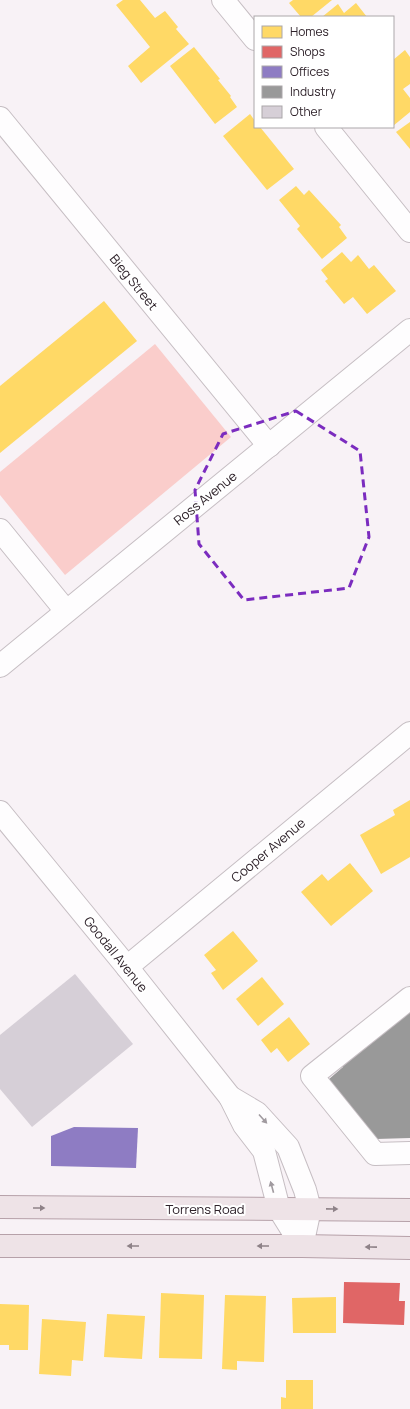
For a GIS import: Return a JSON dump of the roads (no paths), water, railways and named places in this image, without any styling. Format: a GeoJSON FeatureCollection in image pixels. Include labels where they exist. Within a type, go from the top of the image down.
{"type":"FeatureCollection","features":[{"type":"Feature","properties":{"kind":"main road","name":"Torrens Road"},"geometry":{"type":"LineString","coordinates":[[0,1207],[410,1210]]}},
{"type":"Feature","properties":{"kind":"main road"},"geometry":{"type":"LineString","coordinates":[[0,1246],[302,1246],[410,1248]]}},
{"type":"Feature","properties":{"kind":"street"},"geometry":{"type":"LineString","coordinates":[[223,0],[254,38]]}},
{"type":"Feature","properties":{"kind":"street","name":"Bieg Street"},"geometry":{"type":"LineString","coordinates":[[0,118],[269,446]]}},
{"type":"Feature","properties":{"kind":"street"},"geometry":{"type":"LineString","coordinates":[[327,128],[410,230]]}},
{"type":"Feature","properties":{"kind":"street","name":"Ross Avenue"},"geometry":{"type":"LineString","coordinates":[[0,666],[410,330]]}},
{"type":"Feature","properties":{"kind":"street"},"geometry":{"type":"LineString","coordinates":[[0,530],[66,611]]}},
{"type":"Feature","properties":{"kind":"street","name":"Cooper Avenue"},"geometry":{"type":"LineString","coordinates":[[126,967],[410,733]]}},
{"type":"Feature","properties":{"kind":"street","name":"Goodall Avenue"},"geometry":{"type":"LineString","coordinates":[[0,812],[230,1097],[244,1125],[264,1151],[279,1209],[302,1246]]}},
{"type":"Feature","properties":{"kind":"street"},"geometry":{"type":"LineString","coordinates":[[410,998],[312,1076],[375,1154],[410,1153]]}},
{"type":"Feature","properties":{"kind":"street","name":"Goodall Avenue"},"geometry":{"type":"LineString","coordinates":[[230,1097],[257,1113],[288,1147],[305,1190],[310,1209],[302,1246]]}}]}
